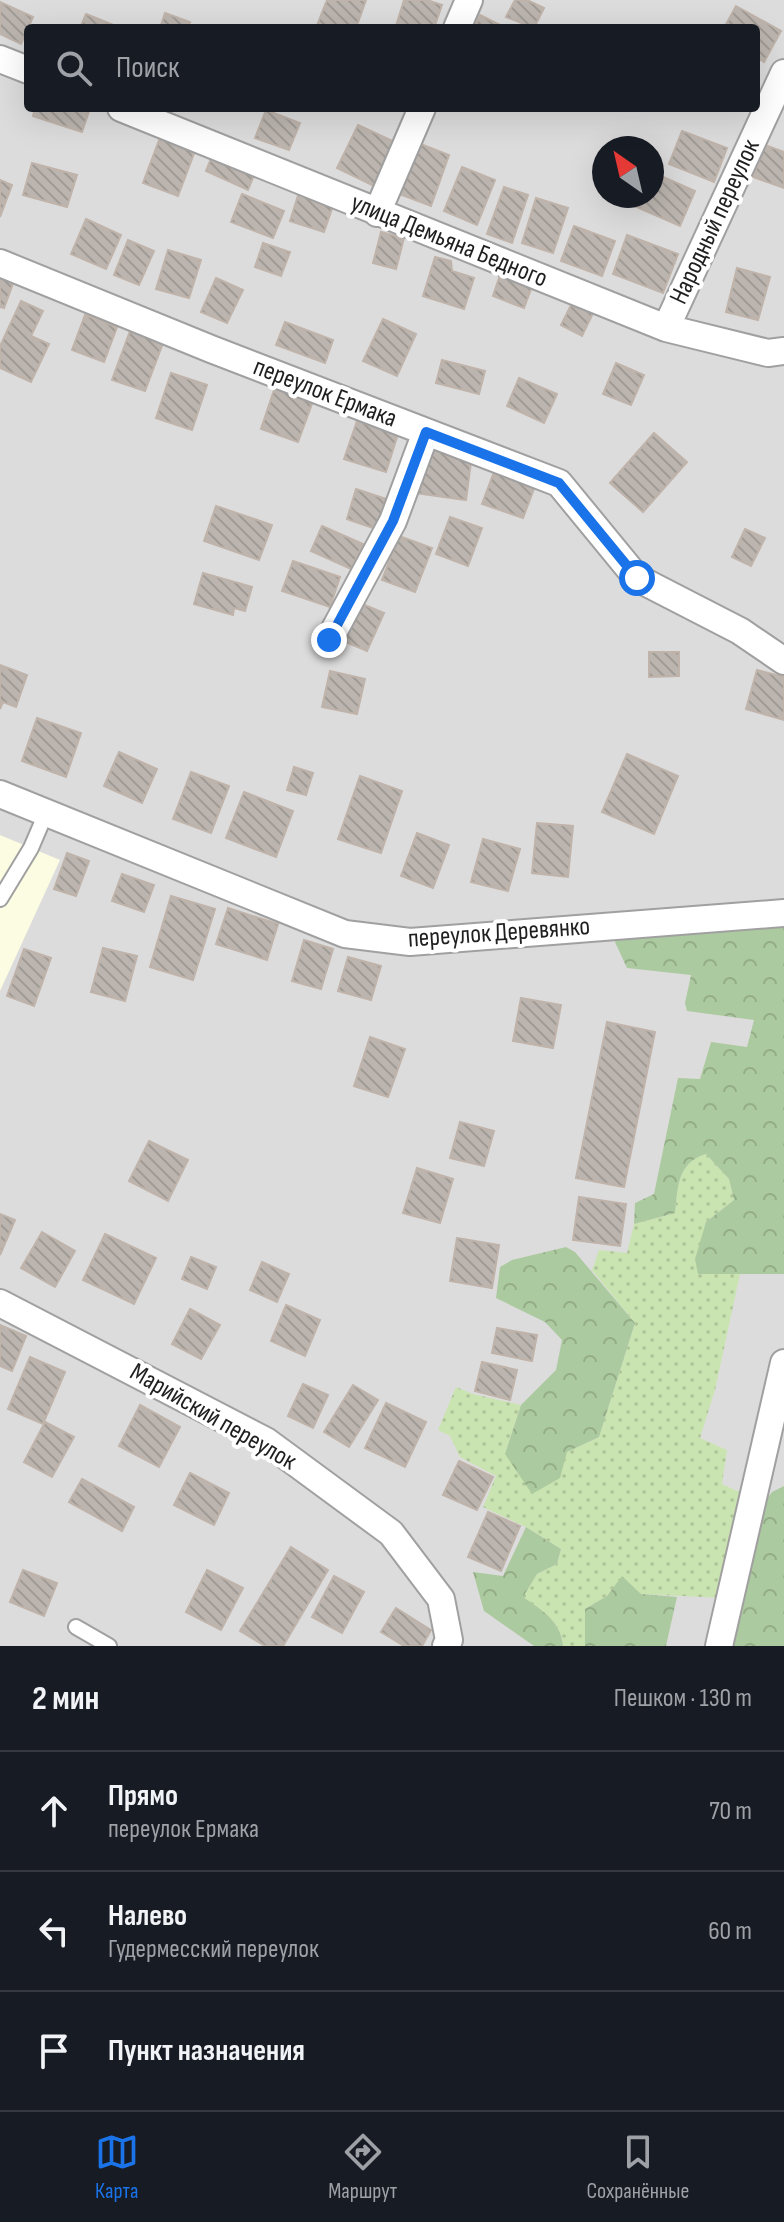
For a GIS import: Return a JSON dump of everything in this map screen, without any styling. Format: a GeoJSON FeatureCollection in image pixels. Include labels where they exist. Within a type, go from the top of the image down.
{"type":"FeatureCollection","features":[{"type":"Feature","properties":{"kind":"street"},"geometry":{"type":"LineString","coordinates":[[459,24],[469,0]]}},
{"type":"Feature","properties":{"kind":"street"},"geometry":{"type":"LineString","coordinates":[[0,59],[24,68]]}},
{"type":"Feature","properties":{"kind":"street","name":"Народный переулок"},"geometry":{"type":"LineString","coordinates":[[666,328],[784,73]]}},
{"type":"Feature","properties":{"kind":"street","name":"улица Демьяна Бедного"},"geometry":{"type":"LineString","coordinates":[[131,112],[666,328],[768,353],[784,351]]}},
{"type":"Feature","properties":{"kind":"street"},"geometry":{"type":"LineString","coordinates":[[377,213],[420,112]]}},
{"type":"Feature","properties":{"kind":"street","name":"переулок Ермака"},"geometry":{"type":"LineString","coordinates":[[0,263],[211,349],[559,483],[637,578],[740,631],[784,661]]}},
{"type":"Feature","properties":{"kind":"street"},"geometry":{"type":"LineString","coordinates":[[329,640],[393,521],[426,432]]}},
{"type":"Feature","properties":{"kind":"street","name":"переулок Деревянко"},"geometry":{"type":"LineString","coordinates":[[0,794],[345,934],[410,942],[784,913]]}},
{"type":"Feature","properties":{"kind":"street","name":"Марийский переулок"},"geometry":{"type":"LineString","coordinates":[[0,1303],[266,1441],[391,1533],[441,1599],[448,1643]]}},
{"type":"Feature","properties":{"kind":"street"},"geometry":{"type":"LineString","coordinates":[[719,1646],[784,1363]]}},
{"type":"Feature","properties":{"kind":"lane"},"geometry":{"type":"LineString","coordinates":[[0,899],[31,848],[46,813]]}},
{"type":"Feature","properties":{"kind":"lane"},"geometry":{"type":"LineString","coordinates":[[76,1627],[109,1646]]}},
{"type":"Feature","properties":{"kind":"shaded area"},"geometry":{"type":"Polygon","coordinates":[[[0,0],[784,0],[784,1646],[0,1646],[0,0]]]}},
{"type":"Feature","properties":{"kind":"shaded area"},"geometry":{"type":"Polygon","coordinates":[[[0,835],[60,860],[0,991],[0,835]]]}},
{"type":"Feature","properties":{"kind":"green space"},"geometry":{"type":"Polygon","coordinates":[[[784,920],[784,1274],[698,1274],[695,1259],[706,1222],[734,1200],[729,1179],[706,1154],[689,1163],[684,1170],[678,1185],[675,1213],[634,1224],[635,1203],[654,1194],[678,1078],[700,1079],[711,1042],[747,1047],[754,1020],[687,1011],[685,1003],[691,975],[627,968],[615,942],[620,931],[784,920]]]}},
{"type":"Feature","properties":{"kind":"green space"},"geometry":{"type":"Polygon","coordinates":[[[706,1154],[729,1179],[734,1200],[706,1222],[698,1274],[740,1274],[715,1390],[700,1438],[727,1450],[722,1484],[746,1495],[723,1598],[641,1594],[622,1577],[607,1596],[585,1609],[585,1646],[563,1646],[554,1623],[522,1597],[537,1574],[557,1564],[561,1549],[526,1527],[483,1507],[496,1476],[460,1457],[450,1436],[438,1430],[456,1387],[521,1405],[505,1454],[567,1452],[599,1437],[635,1323],[592,1270],[599,1250],[627,1253],[634,1224],[675,1213],[678,1185],[684,1170],[689,1163],[706,1154]]]}},
{"type":"Feature","properties":{"kind":"green space"},"geometry":{"type":"Polygon","coordinates":[[[566,1247],[575,1252],[635,1323],[599,1437],[567,1452],[560,1478],[532,1494],[505,1454],[521,1405],[556,1370],[562,1340],[545,1322],[496,1298],[500,1267],[512,1260],[566,1247]]]}},
{"type":"Feature","properties":{"kind":"green space"},"geometry":{"type":"Polygon","coordinates":[[[784,1486],[784,1646],[728,1646],[764,1503],[772,1492],[784,1486]]]}},
{"type":"Feature","properties":{"kind":"green space"},"geometry":{"type":"Polygon","coordinates":[[[526,1527],[561,1549],[557,1564],[537,1574],[523,1597],[554,1623],[563,1646],[534,1646],[484,1611],[473,1572],[503,1576],[526,1527]]]}},
{"type":"Feature","properties":{"kind":"green space"},"geometry":{"type":"Polygon","coordinates":[[[622,1576],[641,1594],[677,1597],[666,1646],[585,1646],[585,1609],[607,1596],[622,1576]]]}},
{"type":"Feature","properties":{"kind":"building"},"geometry":{"type":"Polygon","coordinates":[[[327,0],[366,0],[357,24],[318,24],[327,0]]]}},
{"type":"Feature","properties":{"kind":"building"},"geometry":{"type":"Polygon","coordinates":[[[404,0],[427,0],[442,5],[435,24],[397,24],[404,0]]]}},
{"type":"Feature","properties":{"kind":"building"},"geometry":{"type":"Polygon","coordinates":[[[515,0],[527,0],[544,8],[536,24],[524,24],[506,17],[515,0]]]}},
{"type":"Feature","properties":{"kind":"building"},"geometry":{"type":"Polygon","coordinates":[[[0,2],[33,17],[30,24],[24,24],[21,44],[0,34],[0,2]]]}},
{"type":"Feature","properties":{"kind":"building"},"geometry":{"type":"Polygon","coordinates":[[[736,6],[781,31],[764,62],[760,60],[760,24],[726,24],[736,6]]]}},
{"type":"Feature","properties":{"kind":"building"},"geometry":{"type":"Polygon","coordinates":[[[165,13],[190,22],[189,24],[161,24],[165,13]]]}},
{"type":"Feature","properties":{"kind":"building"},"geometry":{"type":"Polygon","coordinates":[[[86,14],[111,24],[82,24],[86,14]]]}},
{"type":"Feature","properties":{"kind":"building"},"geometry":{"type":"Polygon","coordinates":[[[480,15],[498,24],[476,24],[480,15]]]}},
{"type":"Feature","properties":{"kind":"building"},"geometry":{"type":"Polygon","coordinates":[[[34,112],[89,112],[82,132],[33,116],[34,112]]]}},
{"type":"Feature","properties":{"kind":"building"},"geometry":{"type":"Polygon","coordinates":[[[265,112],[300,123],[289,150],[255,138],[265,112]]]}},
{"type":"Feature","properties":{"kind":"building"},"geometry":{"type":"Polygon","coordinates":[[[358,125],[399,144],[378,188],[337,168],[358,125]]]}},
{"type":"Feature","properties":{"kind":"building"},"geometry":{"type":"Polygon","coordinates":[[[682,131],[727,148],[714,182],[669,164],[682,131]]]}},
{"type":"Feature","properties":{"kind":"building"},"geometry":{"type":"Polygon","coordinates":[[[161,135],[196,148],[178,196],[143,183],[161,135]]]}},
{"type":"Feature","properties":{"kind":"building"},"geometry":{"type":"Polygon","coordinates":[[[418,143],[449,155],[431,206],[399,194],[418,143]]]}},
{"type":"Feature","properties":{"kind":"building"},"geometry":{"type":"Polygon","coordinates":[[[765,145],[784,152],[784,188],[753,177],[765,145]]]}},
{"type":"Feature","properties":{"kind":"building"},"geometry":{"type":"Polygon","coordinates":[[[214,151],[256,170],[248,190],[206,171],[214,151]]]}},
{"type":"Feature","properties":{"kind":"building"},"geometry":{"type":"Polygon","coordinates":[[[32,163],[77,175],[67,207],[23,195],[32,163]]]}},
{"type":"Feature","properties":{"kind":"building"},"geometry":{"type":"Polygon","coordinates":[[[462,167],[495,180],[477,225],[444,211],[462,167]]]}},
{"type":"Feature","properties":{"kind":"building"},"geometry":{"type":"Polygon","coordinates":[[[664,177],[695,191],[680,226],[639,208],[664,208],[664,177]]]}},
{"type":"Feature","properties":{"kind":"building"},"geometry":{"type":"Polygon","coordinates":[[[0,180],[12,185],[0,217],[0,180]]]}},
{"type":"Feature","properties":{"kind":"building"},"geometry":{"type":"Polygon","coordinates":[[[301,186],[336,197],[324,232],[290,221],[301,186]]]}},
{"type":"Feature","properties":{"kind":"building"},"geometry":{"type":"Polygon","coordinates":[[[504,187],[528,195],[512,243],[487,234],[504,187]]]}},
{"type":"Feature","properties":{"kind":"building"},"geometry":{"type":"Polygon","coordinates":[[[242,194],[284,211],[273,238],[231,222],[242,194]]]}},
{"type":"Feature","properties":{"kind":"building"},"geometry":{"type":"Polygon","coordinates":[[[536,198],[568,208],[553,253],[522,243],[536,198]]]}},
{"type":"Feature","properties":{"kind":"building"},"geometry":{"type":"Polygon","coordinates":[[[86,219],[121,235],[106,269],[71,254],[86,219]]]}},
{"type":"Feature","properties":{"kind":"building"},"geometry":{"type":"Polygon","coordinates":[[[574,226],[615,241],[602,276],[561,261],[574,226]]]}},
{"type":"Feature","properties":{"kind":"building"},"geometry":{"type":"Polygon","coordinates":[[[381,232],[404,238],[396,269],[373,263],[381,232]]]}},
{"type":"Feature","properties":{"kind":"building"},"geometry":{"type":"Polygon","coordinates":[[[627,235],[678,254],[663,293],[613,274],[627,235]]]}},
{"type":"Feature","properties":{"kind":"building"},"geometry":{"type":"Polygon","coordinates":[[[128,240],[154,251],[139,285],[114,275],[128,240]]]}},
{"type":"Feature","properties":{"kind":"building"},"geometry":{"type":"Polygon","coordinates":[[[263,243],[290,252],[281,276],[255,267],[263,243]]]}},
{"type":"Feature","properties":{"kind":"building"},"geometry":{"type":"Polygon","coordinates":[[[168,250],[201,260],[189,298],[156,289],[168,250]]]}},
{"type":"Feature","properties":{"kind":"building"},"geometry":{"type":"Polygon","coordinates":[[[435,257],[451,261],[452,271],[474,278],[464,309],[423,296],[435,257]]]}},
{"type":"Feature","properties":{"kind":"building"},"geometry":{"type":"Polygon","coordinates":[[[737,268],[770,277],[758,320],[726,312],[737,268]]]}},
{"type":"Feature","properties":{"kind":"building"},"geometry":{"type":"Polygon","coordinates":[[[502,269],[534,281],[524,308],[493,296],[502,269]]]}},
{"type":"Feature","properties":{"kind":"building"},"geometry":{"type":"Polygon","coordinates":[[[0,272],[15,278],[4,308],[0,307],[0,272]]]}},
{"type":"Feature","properties":{"kind":"building"},"geometry":{"type":"Polygon","coordinates":[[[216,278],[243,290],[227,323],[201,312],[216,278]]]}},
{"type":"Feature","properties":{"kind":"building"},"geometry":{"type":"Polygon","coordinates":[[[575,297],[596,307],[582,336],[561,325],[575,297]]]}},
{"type":"Feature","properties":{"kind":"building"},"geometry":{"type":"Polygon","coordinates":[[[21,301],[43,311],[31,336],[49,344],[31,382],[0,368],[0,346],[21,301]]]}},
{"type":"Feature","properties":{"kind":"building"},"geometry":{"type":"Polygon","coordinates":[[[85,315],[117,327],[104,362],[72,350],[85,315]]]}},
{"type":"Feature","properties":{"kind":"building"},"geometry":{"type":"Polygon","coordinates":[[[383,319],[416,334],[397,376],[363,361],[383,319]]]}},
{"type":"Feature","properties":{"kind":"building"},"geometry":{"type":"Polygon","coordinates":[[[285,322],[333,340],[325,363],[276,345],[285,322]]]}},
{"type":"Feature","properties":{"kind":"building"},"geometry":{"type":"Polygon","coordinates":[[[130,331],[163,343],[145,391],[112,380],[130,331]]]}},
{"type":"Feature","properties":{"kind":"building"},"geometry":{"type":"Polygon","coordinates":[[[442,360],[485,371],[479,394],[436,383],[442,360]]]}},
{"type":"Feature","properties":{"kind":"building"},"geometry":{"type":"Polygon","coordinates":[[[616,363],[644,375],[631,405],[603,394],[616,363]]]}},
{"type":"Feature","properties":{"kind":"building"},"geometry":{"type":"Polygon","coordinates":[[[171,373],[207,385],[192,430],[156,418],[171,373]]]}},
{"type":"Feature","properties":{"kind":"building"},"geometry":{"type":"Polygon","coordinates":[[[519,378],[557,394],[544,423],[507,406],[519,378]]]}},
{"type":"Feature","properties":{"kind":"building"},"geometry":{"type":"Polygon","coordinates":[[[275,387],[313,401],[298,442],[261,429],[275,387]]]}},
{"type":"Feature","properties":{"kind":"building"},"geometry":{"type":"Polygon","coordinates":[[[357,421],[398,434],[386,472],[344,459],[357,421]]]}},
{"type":"Feature","properties":{"kind":"building"},"geometry":{"type":"Polygon","coordinates":[[[654,433],[687,462],[643,512],[610,483],[654,433]]]}},
{"type":"Feature","properties":{"kind":"building"},"geometry":{"type":"Polygon","coordinates":[[[434,447],[471,462],[466,500],[415,493],[434,447]]]}},
{"type":"Feature","properties":{"kind":"building"},"geometry":{"type":"Polygon","coordinates":[[[494,472],[535,486],[523,518],[482,504],[494,472]]]}},
{"type":"Feature","properties":{"kind":"building"},"geometry":{"type":"Polygon","coordinates":[[[356,489],[386,499],[376,529],[347,519],[356,489]]]}},
{"type":"Feature","properties":{"kind":"building"},"geometry":{"type":"Polygon","coordinates":[[[216,506],[272,525],[259,560],[204,541],[216,506]]]}},
{"type":"Feature","properties":{"kind":"building"},"geometry":{"type":"Polygon","coordinates":[[[450,517],[482,528],[468,566],[436,554],[450,517]]]}},
{"type":"Feature","properties":{"kind":"building"},"geometry":{"type":"Polygon","coordinates":[[[322,526],[363,544],[351,569],[311,551],[322,526]]]}},
{"type":"Feature","properties":{"kind":"building"},"geometry":{"type":"Polygon","coordinates":[[[745,529],[765,538],[751,566],[732,557],[745,529]]]}},
{"type":"Feature","properties":{"kind":"building"},"geometry":{"type":"Polygon","coordinates":[[[399,536],[432,548],[415,592],[382,580],[399,536]]]}},
{"type":"Feature","properties":{"kind":"building"},"geometry":{"type":"Polygon","coordinates":[[[293,561],[340,577],[330,607],[282,591],[293,561]]]}},
{"type":"Feature","properties":{"kind":"building"},"geometry":{"type":"Polygon","coordinates":[[[203,573],[252,587],[245,611],[234,608],[233,615],[194,604],[203,573]]]}},
{"type":"Feature","properties":{"kind":"building"},"geometry":{"type":"Polygon","coordinates":[[[360,603],[384,613],[367,651],[343,641],[360,603]]]}},
{"type":"Feature","properties":{"kind":"building"},"geometry":{"type":"Polygon","coordinates":[[[649,652],[679,652],[679,676],[649,677],[649,652]]]}},
{"type":"Feature","properties":{"kind":"building"},"geometry":{"type":"Polygon","coordinates":[[[0,665],[27,675],[16,707],[3,702],[0,709],[0,665]]]}},
{"type":"Feature","properties":{"kind":"building"},"geometry":{"type":"Polygon","coordinates":[[[757,670],[784,677],[784,720],[746,709],[757,670]]]}},
{"type":"Feature","properties":{"kind":"building"},"geometry":{"type":"Polygon","coordinates":[[[330,671],[365,679],[357,714],[322,707],[330,671]]]}},
{"type":"Feature","properties":{"kind":"building"},"geometry":{"type":"Polygon","coordinates":[[[37,718],[81,733],[66,777],[22,761],[37,718]]]}},
{"type":"Feature","properties":{"kind":"building"},"geometry":{"type":"Polygon","coordinates":[[[119,752],[157,769],[142,803],[104,786],[119,752]]]}},
{"type":"Feature","properties":{"kind":"building"},"geometry":{"type":"Polygon","coordinates":[[[627,754],[678,776],[654,834],[602,812],[627,754]]]}},
{"type":"Feature","properties":{"kind":"building"},"geometry":{"type":"Polygon","coordinates":[[[294,767],[313,773],[306,795],[287,790],[294,767]]]}},
{"type":"Feature","properties":{"kind":"building"},"geometry":{"type":"Polygon","coordinates":[[[191,772],[229,786],[211,833],[173,819],[191,772]]]}},
{"type":"Feature","properties":{"kind":"building"},"geometry":{"type":"Polygon","coordinates":[[[360,776],[402,791],[381,853],[338,839],[360,776]]]}},
{"type":"Feature","properties":{"kind":"building"},"geometry":{"type":"Polygon","coordinates":[[[244,792],[293,811],[276,857],[226,838],[244,792]]]}},
{"type":"Feature","properties":{"kind":"building"},"geometry":{"type":"Polygon","coordinates":[[[537,823],[573,826],[568,877],[532,873],[537,823]]]}},
{"type":"Feature","properties":{"kind":"building"},"geometry":{"type":"Polygon","coordinates":[[[417,833],[449,845],[433,888],[401,876],[417,833]]]}},
{"type":"Feature","properties":{"kind":"building"},"geometry":{"type":"Polygon","coordinates":[[[483,839],[520,849],[508,891],[471,882],[483,839]]]}},
{"type":"Feature","properties":{"kind":"building"},"geometry":{"type":"Polygon","coordinates":[[[67,853],[89,861],[76,896],[54,889],[67,853]]]}},
{"type":"Feature","properties":{"kind":"building"},"geometry":{"type":"Polygon","coordinates":[[[122,874],[154,885],[144,912],[112,901],[122,874]]]}},
{"type":"Feature","properties":{"kind":"building"},"geometry":{"type":"Polygon","coordinates":[[[171,896],[215,909],[193,980],[150,967],[171,896]]]}},
{"type":"Feature","properties":{"kind":"building"},"geometry":{"type":"Polygon","coordinates":[[[228,908],[278,924],[267,960],[216,944],[228,908]]]}},
{"type":"Feature","properties":{"kind":"building"},"geometry":{"type":"Polygon","coordinates":[[[304,940],[333,949],[321,989],[292,981],[304,940]]]}},
{"type":"Feature","properties":{"kind":"building"},"geometry":{"type":"Polygon","coordinates":[[[103,948],[137,956],[125,1001],[91,992],[103,948]]]}},
{"type":"Feature","properties":{"kind":"building"},"geometry":{"type":"Polygon","coordinates":[[[24,949],[51,958],[34,1006],[7,996],[24,949]]]}},
{"type":"Feature","properties":{"kind":"building"},"geometry":{"type":"Polygon","coordinates":[[[348,957],[381,966],[371,1000],[338,991],[348,957]]]}},
{"type":"Feature","properties":{"kind":"building"},"geometry":{"type":"Polygon","coordinates":[[[521,998],[561,1005],[553,1048],[513,1041],[521,998]]]}},
{"type":"Feature","properties":{"kind":"building"},"geometry":{"type":"Polygon","coordinates":[[[607,1022],[655,1032],[624,1187],[576,1178],[607,1022]]]}},
{"type":"Feature","properties":{"kind":"building"},"geometry":{"type":"Polygon","coordinates":[[[370,1037],[405,1049],[388,1097],[354,1086],[370,1037]]]}},
{"type":"Feature","properties":{"kind":"building"},"geometry":{"type":"Polygon","coordinates":[[[460,1122],[494,1131],[484,1166],[450,1158],[460,1122]]]}},
{"type":"Feature","properties":{"kind":"building"},"geometry":{"type":"Polygon","coordinates":[[[149,1141],[188,1160],[168,1201],[129,1181],[149,1141]]]}},
{"type":"Feature","properties":{"kind":"building"},"geometry":{"type":"Polygon","coordinates":[[[417,1168],[453,1179],[440,1223],[403,1213],[417,1168]]]}},
{"type":"Feature","properties":{"kind":"building"},"geometry":{"type":"Polygon","coordinates":[[[579,1197],[626,1204],[620,1246],[573,1240],[579,1197]]]}},
{"type":"Feature","properties":{"kind":"building"},"geometry":{"type":"Polygon","coordinates":[[[0,1214],[15,1220],[0,1255],[0,1214]]]}},
{"type":"Feature","properties":{"kind":"building"},"geometry":{"type":"Polygon","coordinates":[[[42,1232],[75,1251],[55,1287],[21,1268],[42,1232]]]}},
{"type":"Feature","properties":{"kind":"building"},"geometry":{"type":"Polygon","coordinates":[[[105,1234],[156,1258],[134,1304],[83,1280],[105,1234]]]}},
{"type":"Feature","properties":{"kind":"building"},"geometry":{"type":"Polygon","coordinates":[[[457,1238],[499,1245],[492,1288],[450,1281],[457,1238]]]}},
{"type":"Feature","properties":{"kind":"building"},"geometry":{"type":"Polygon","coordinates":[[[191,1257],[216,1267],[207,1289],[182,1279],[191,1257]]]}},
{"type":"Feature","properties":{"kind":"building"},"geometry":{"type":"Polygon","coordinates":[[[262,1262],[289,1274],[277,1302],[250,1290],[262,1262]]]}},
{"type":"Feature","properties":{"kind":"building"},"geometry":{"type":"Polygon","coordinates":[[[286,1305],[320,1320],[305,1356],[271,1341],[286,1305]]]}},
{"type":"Feature","properties":{"kind":"building"},"geometry":{"type":"Polygon","coordinates":[[[190,1309],[220,1325],[201,1359],[172,1344],[190,1309]]]}},
{"type":"Feature","properties":{"kind":"building"},"geometry":{"type":"Polygon","coordinates":[[[0,1325],[26,1336],[12,1371],[0,1366],[0,1325]]]}},
{"type":"Feature","properties":{"kind":"building"},"geometry":{"type":"Polygon","coordinates":[[[497,1328],[537,1335],[532,1361],[492,1353],[497,1328]]]}},
{"type":"Feature","properties":{"kind":"building"},"geometry":{"type":"Polygon","coordinates":[[[30,1357],[65,1372],[43,1424],[8,1409],[30,1357]]]}},
{"type":"Feature","properties":{"kind":"building"},"geometry":{"type":"Polygon","coordinates":[[[482,1362],[517,1370],[510,1400],[475,1391],[482,1362]]]}},
{"type":"Feature","properties":{"kind":"building"},"geometry":{"type":"Polygon","coordinates":[[[303,1384],[328,1395],[313,1428],[288,1416],[303,1384]]]}},
{"type":"Feature","properties":{"kind":"building"},"geometry":{"type":"Polygon","coordinates":[[[353,1385],[378,1400],[349,1447],[324,1432],[353,1385]]]}},
{"type":"Feature","properties":{"kind":"building"},"geometry":{"type":"Polygon","coordinates":[[[386,1403],[426,1422],[405,1467],[365,1448],[386,1403]]]}},
{"type":"Feature","properties":{"kind":"building"},"geometry":{"type":"Polygon","coordinates":[[[140,1405],[180,1427],[159,1467],[119,1446],[140,1405]]]}},
{"type":"Feature","properties":{"kind":"building"},"geometry":{"type":"Polygon","coordinates":[[[45,1422],[74,1437],[52,1477],[24,1462],[45,1422]]]}},
{"type":"Feature","properties":{"kind":"building"},"geometry":{"type":"Polygon","coordinates":[[[459,1461],[493,1477],[477,1510],[443,1495],[459,1461]]]}},
{"type":"Feature","properties":{"kind":"building"},"geometry":{"type":"Polygon","coordinates":[[[190,1473],[229,1493],[214,1525],[174,1505],[190,1473]]]}},
{"type":"Feature","properties":{"kind":"building"},"geometry":{"type":"Polygon","coordinates":[[[82,1479],[134,1507],[122,1531],[69,1502],[82,1479]]]}},
{"type":"Feature","properties":{"kind":"building"},"geometry":{"type":"Polygon","coordinates":[[[488,1512],[520,1526],[501,1571],[468,1557],[488,1512]]]}},
{"type":"Feature","properties":{"kind":"building"},"geometry":{"type":"Polygon","coordinates":[[[291,1547],[328,1570],[283,1646],[265,1646],[240,1631],[291,1547]]]}},
{"type":"Feature","properties":{"kind":"building"},"geometry":{"type":"Polygon","coordinates":[[[23,1570],[57,1583],[44,1616],[10,1602],[23,1570]]]}},
{"type":"Feature","properties":{"kind":"building"},"geometry":{"type":"Polygon","coordinates":[[[207,1570],[243,1588],[221,1630],[186,1612],[207,1570]]]}},
{"type":"Feature","properties":{"kind":"building"},"geometry":{"type":"Polygon","coordinates":[[[334,1576],[364,1592],[342,1633],[312,1617],[334,1576]]]}},
{"type":"Feature","properties":{"kind":"building"},"geometry":{"type":"Polygon","coordinates":[[[396,1608],[431,1630],[422,1646],[404,1646],[381,1632],[396,1608]]]}},
{"type":"Feature","properties":{"kind":"route"},"geometry":{"type":"LineString","coordinates":[[329,640],[393,521],[426,432],[559,483],[637,578]]}}]}
